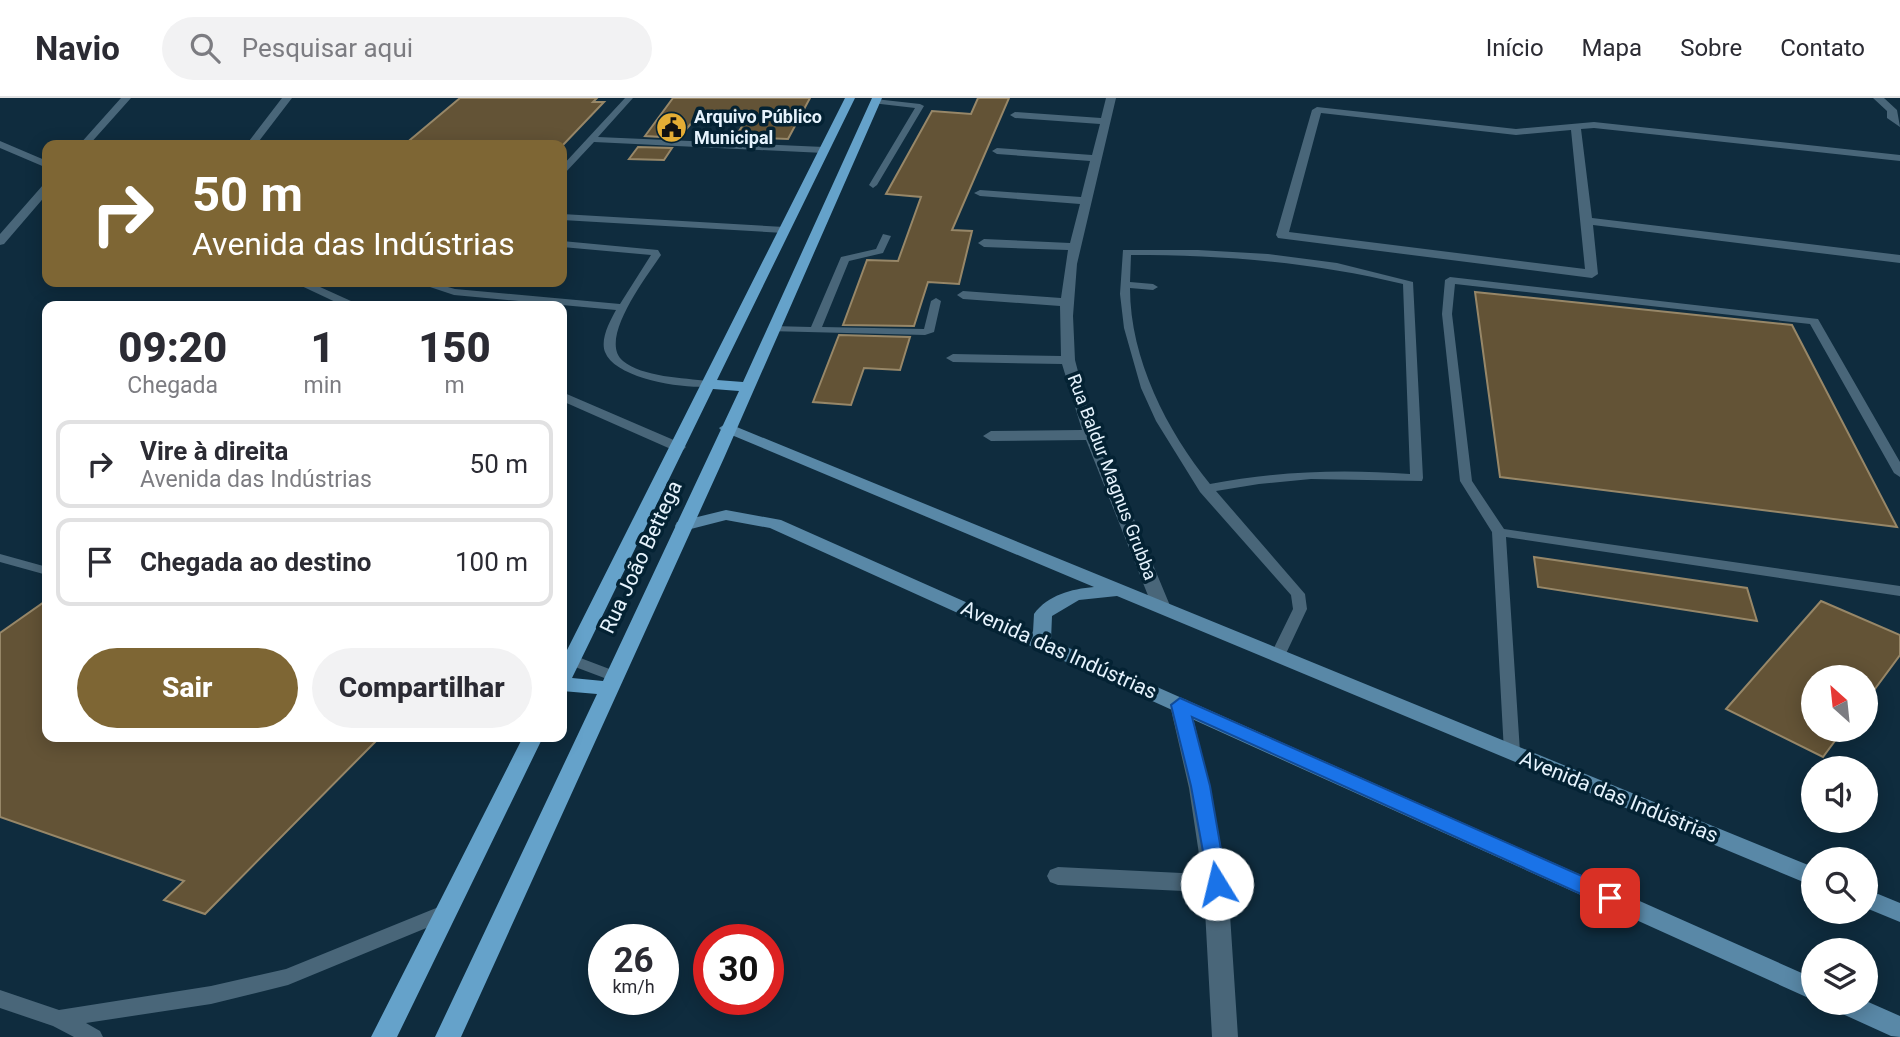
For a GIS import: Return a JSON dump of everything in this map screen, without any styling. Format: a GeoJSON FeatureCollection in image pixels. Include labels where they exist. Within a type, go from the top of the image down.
{"type":"FeatureCollection","features":[{"type":"Feature","properties":{"kind":"main road","name":"Rua João Bettega"},"geometry":{"type":"LineString","coordinates":[[567,657],[678,447],[850,98]]}},
{"type":"Feature","properties":{"kind":"main road","name":"Rua João Bettega"},"geometry":{"type":"LineString","coordinates":[[448,1037],[876,99]]}},
{"type":"Feature","properties":{"kind":"main road"},"geometry":{"type":"LineString","coordinates":[[834,130],[864,125]]}},
{"type":"Feature","properties":{"kind":"main road"},"geometry":{"type":"LineString","coordinates":[[834,130],[859,136]]}},
{"type":"Feature","properties":{"kind":"main road"},"geometry":{"type":"LineString","coordinates":[[708,384],[746,387]]}},
{"type":"Feature","properties":{"kind":"main road","name":"Avenida das Indústrias"},"geometry":{"type":"LineString","coordinates":[[727,428],[1801,872]]}},
{"type":"Feature","properties":{"kind":"main road","name":"Avenida das Indústrias"},"geometry":{"type":"LineString","coordinates":[[683,527],[726,515],[775,524],[1801,984]]}},
{"type":"Feature","properties":{"kind":"main road"},"geometry":{"type":"LineString","coordinates":[[1042,643],[1043,614],[1052,604],[1088,592],[1122,591]]}},
{"type":"Feature","properties":{"kind":"main road"},"geometry":{"type":"LineString","coordinates":[[567,682],[612,682]]}},
{"type":"Feature","properties":{"kind":"main road"},"geometry":{"type":"LineString","coordinates":[[384,1037],[531,742]]}},
{"type":"Feature","properties":{"kind":"main road"},"geometry":{"type":"LineString","coordinates":[[1878,903],[1900,913]]}},
{"type":"Feature","properties":{"kind":"main road"},"geometry":{"type":"LineString","coordinates":[[1871,1015],[1900,1028]]}},
{"type":"Feature","properties":{"kind":"street"},"geometry":{"type":"LineString","coordinates":[[88,140],[126,98]]}},
{"type":"Feature","properties":{"kind":"street"},"geometry":{"type":"LineString","coordinates":[[255,140],[287,98]]}},
{"type":"Feature","properties":{"kind":"street","name":"Rua Baldur Magnus Grubba"},"geometry":{"type":"LineString","coordinates":[[1111,98],[1074,247],[1066,302],[1068,360],[1091,435],[1162,608]]}},
{"type":"Feature","properties":{"kind":"street"},"geometry":{"type":"LineString","coordinates":[[1878,98],[1892,110],[1891,116],[1900,124]]}},
{"type":"Feature","properties":{"kind":"street"},"geometry":{"type":"LineString","coordinates":[[1576,127],[1592,274],[1282,235],[1317,110],[1516,132],[1594,125],[1900,158]]}},
{"type":"Feature","properties":{"kind":"street"},"geometry":{"type":"LineString","coordinates":[[1015,115],[1105,121]]}},
{"type":"Feature","properties":{"kind":"street"},"geometry":{"type":"LineString","coordinates":[[0,144],[42,163]]}},
{"type":"Feature","properties":{"kind":"street"},"geometry":{"type":"LineString","coordinates":[[998,151],[1096,158]]}},
{"type":"Feature","properties":{"kind":"street"},"geometry":{"type":"LineString","coordinates":[[0,241],[6,226],[42,192]]}},
{"type":"Feature","properties":{"kind":"street"},"geometry":{"type":"LineString","coordinates":[[980,193],[1086,201]]}},
{"type":"Feature","properties":{"kind":"street"},"geometry":{"type":"LineString","coordinates":[[1586,221],[1900,259]]}},
{"type":"Feature","properties":{"kind":"street"},"geometry":{"type":"LineString","coordinates":[[984,243],[1074,247]]}},
{"type":"Feature","properties":{"kind":"street"},"geometry":{"type":"LineString","coordinates":[[311,287],[343,301]]}},
{"type":"Feature","properties":{"kind":"street"},"geometry":{"type":"LineString","coordinates":[[964,295],[1066,302]]}},
{"type":"Feature","properties":{"kind":"street"},"geometry":{"type":"LineString","coordinates":[[953,358],[1068,360]]}},
{"type":"Feature","properties":{"kind":"street"},"geometry":{"type":"LineString","coordinates":[[567,398],[678,447]]}},
{"type":"Feature","properties":{"kind":"street"},"geometry":{"type":"LineString","coordinates":[[991,436],[1091,435]]}},
{"type":"Feature","properties":{"kind":"street"},"geometry":{"type":"LineString","coordinates":[[1180,705],[1200,786],[1217,884],[1224,975],[1225,1037]]}},
{"type":"Feature","properties":{"kind":"street"},"geometry":{"type":"LineString","coordinates":[[1058,877],[1217,884]]}},
{"type":"Feature","properties":{"kind":"lane"},"geometry":{"type":"LineString","coordinates":[[567,165],[629,98]]}},
{"type":"Feature","properties":{"kind":"lane"},"geometry":{"type":"LineString","coordinates":[[873,185],[920,106],[876,99]]}},
{"type":"Feature","properties":{"kind":"lane"},"geometry":{"type":"LineString","coordinates":[[591,139],[824,150]]}},
{"type":"Feature","properties":{"kind":"lane"},"geometry":{"type":"LineString","coordinates":[[567,217],[784,230]]}},
{"type":"Feature","properties":{"kind":"lane"},"geometry":{"type":"LineString","coordinates":[[815,330],[845,259],[880,251],[886,236]]}},
{"type":"Feature","properties":{"kind":"lane"},"geometry":{"type":"LineString","coordinates":[[567,244],[655,252],[656,255],[621,307],[607,343],[610,355],[618,364],[644,377],[708,384]]}},
{"type":"Feature","properties":{"kind":"lane"},"geometry":{"type":"LineString","coordinates":[[1205,489],[1302,473],[1344,472],[1416,478],[1408,282],[1352,267],[1218,251],[1126,252],[1127,323],[1143,382],[1172,440],[1205,489],[1298,594],[1300,609],[1278,656]]}},
{"type":"Feature","properties":{"kind":"lane"},"geometry":{"type":"LineString","coordinates":[[1512,752],[1499,532],[1466,481],[1447,314],[1450,280],[1814,321],[1900,473]]}},
{"type":"Feature","properties":{"kind":"lane"},"geometry":{"type":"LineString","coordinates":[[1125,285],[1153,287]]}},
{"type":"Feature","properties":{"kind":"lane"},"geometry":{"type":"LineString","coordinates":[[437,287],[454,292],[554,301]]}},
{"type":"Feature","properties":{"kind":"lane"},"geometry":{"type":"LineString","coordinates":[[772,329],[928,331],[936,301]]}},
{"type":"Feature","properties":{"kind":"lane"},"geometry":{"type":"LineString","coordinates":[[567,302],[621,307]]}},
{"type":"Feature","properties":{"kind":"lane"},"geometry":{"type":"LineString","coordinates":[[1499,532],[1900,591]]}},
{"type":"Feature","properties":{"kind":"lane"},"geometry":{"type":"LineString","coordinates":[[0,558],[42,570]]}},
{"type":"Feature","properties":{"kind":"lane"},"geometry":{"type":"LineString","coordinates":[[567,660],[612,682]]}},
{"type":"Feature","properties":{"kind":"lane"},"geometry":{"type":"LineString","coordinates":[[59,1019],[212,995],[288,977],[446,912]]}},
{"type":"Feature","properties":{"kind":"lane"},"geometry":{"type":"LineString","coordinates":[[0,999],[59,1019],[93,1037]]}},
{"type":"Feature","properties":{"kind":"building"},"geometry":{"type":"Polygon","coordinates":[[[460,98],[597,98],[593,102],[604,102],[567,141],[410,140],[460,98]]]}},
{"type":"Feature","properties":{"kind":"building"},"geometry":{"type":"Polygon","coordinates":[[[673,98],[810,98],[788,139],[735,137],[745,122],[693,121],[679,138],[645,136],[673,98]]]}},
{"type":"Feature","properties":{"kind":"building"},"geometry":{"type":"Polygon","coordinates":[[[978,98],[1009,98],[952,230],[972,231],[959,284],[928,282],[914,326],[843,325],[867,260],[898,261],[921,197],[886,194],[932,111],[971,114],[978,98]]]}},
{"type":"Feature","properties":{"kind":"building"},"geometry":{"type":"Polygon","coordinates":[[[638,147],[672,148],[664,160],[629,159],[638,147]]]}},
{"type":"Feature","properties":{"kind":"building"},"geometry":{"type":"Polygon","coordinates":[[[1475,292],[1792,325],[1897,527],[1500,477],[1475,292]]]}},
{"type":"Feature","properties":{"kind":"building"},"geometry":{"type":"Polygon","coordinates":[[[839,335],[910,337],[900,370],[864,368],[851,405],[813,402],[839,335]]]}},
{"type":"Feature","properties":{"kind":"building"},"geometry":{"type":"Polygon","coordinates":[[[1534,557],[1747,588],[1757,621],[1538,587],[1534,557]]]}},
{"type":"Feature","properties":{"kind":"building"},"geometry":{"type":"Polygon","coordinates":[[[1821,601],[1900,635],[1900,655],[1878,685],[1878,665],[1801,665],[1801,742],[1834,742],[1824,756],[1726,709],[1821,601]]]}},
{"type":"Feature","properties":{"kind":"building"},"geometry":{"type":"Polygon","coordinates":[[[42,604],[42,742],[375,742],[205,914],[164,900],[184,881],[0,817],[0,633],[42,604]]]}},
{"type":"Feature","properties":{"kind":"place","name":"Arquivo Público Municipal"},"geometry":{"type":"Point","coordinates":[671,127]}},
{"type":"Feature","properties":{"kind":"route"},"geometry":{"type":"LineString","coordinates":[[1217,884],[1200,786],[1180,705],[1610,898]]}}]}
